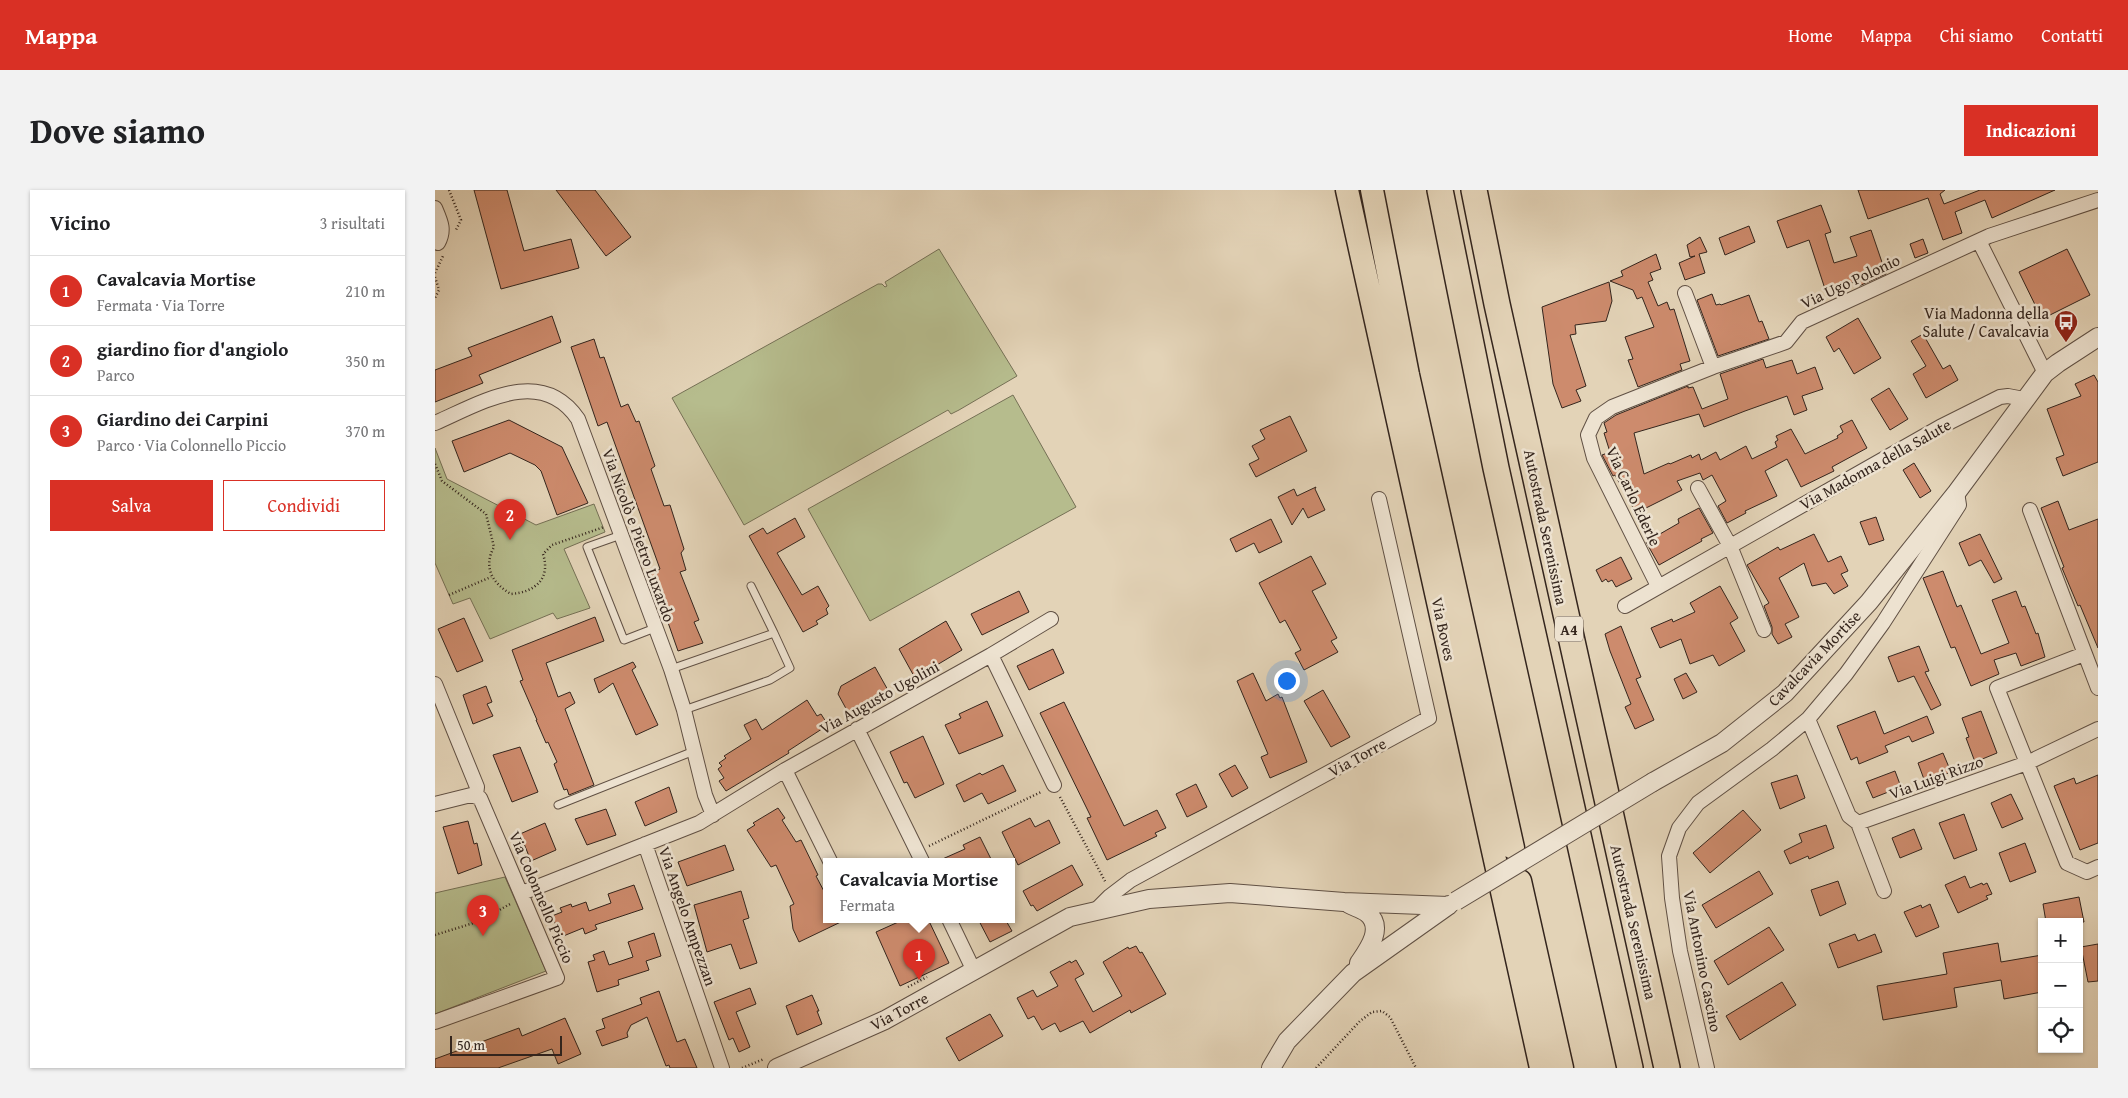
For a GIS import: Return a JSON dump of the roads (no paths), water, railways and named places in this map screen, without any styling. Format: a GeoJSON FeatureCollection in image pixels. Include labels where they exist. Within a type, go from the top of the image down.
{"type":"FeatureCollection","features":[{"type":"Feature","properties":{"kind":"highway","name":"Via Boves"},"geometry":{"type":"LineString","coordinates":[[1347,190],[1541,1068]]}},
{"type":"Feature","properties":{"kind":"highway","name":"Via Boves"},"geometry":{"type":"LineString","coordinates":[[1372,190],[1408,375],[1513,848]]}},
{"type":"Feature","properties":{"kind":"highway","name":"A4"},"geometry":{"type":"LineString","coordinates":[[1440,190],[1496,468],[1630,1068]]}},
{"type":"Feature","properties":{"kind":"highway","name":"Autostrada Serenissima"},"geometry":{"type":"LineString","coordinates":[[1473,190],[1667,1068]]}},
{"type":"Feature","properties":{"kind":"highway"},"geometry":{"type":"LineString","coordinates":[[1520,880],[1562,1068]]}},
{"type":"Feature","properties":{"kind":"street","name":"Via Ugo Polonio"},"geometry":{"type":"LineString","coordinates":[[1596,418],[1612,407],[1713,367],[1786,342],[1802,322],[1979,241],[2098,200]]}},
{"type":"Feature","properties":{"kind":"street"},"geometry":{"type":"LineString","coordinates":[[435,208],[442,226],[441,249]]}},
{"type":"Feature","properties":{"kind":"street"},"geometry":{"type":"LineString","coordinates":[[1979,241],[2051,368],[2098,337]]}},
{"type":"Feature","properties":{"kind":"street"},"geometry":{"type":"LineString","coordinates":[[1685,293],[1713,367]]}},
{"type":"Feature","properties":{"kind":"street","name":"Cavalcavia Mortise"},"geometry":{"type":"LineString","coordinates":[[1271,1068],[1287,1041],[1353,973],[1452,903],[1722,742],[1785,694],[1869,602],[1957,492],[2024,399],[2051,368]]}},
{"type":"Feature","properties":{"kind":"street","name":"Via Nicolò e Pietro Luxardo"},"geometry":{"type":"LineString","coordinates":[[435,423],[521,390],[538,392],[561,401],[570,408],[578,419],[685,710],[705,795],[713,815]]}},
{"type":"Feature","properties":{"kind":"street","name":"Via Madonna della Salute"},"geometry":{"type":"LineString","coordinates":[[1625,606],[1966,414],[2000,397],[2008,396],[2024,399]]}},
{"type":"Feature","properties":{"kind":"street","name":"Via Carlo Ederle"},"geometry":{"type":"LineString","coordinates":[[1596,418],[1589,435],[1594,458],[1658,586]]}},
{"type":"Feature","properties":{"kind":"street"},"geometry":{"type":"LineString","coordinates":[[1698,488],[1730,546],[1764,630]]}},
{"type":"Feature","properties":{"kind":"street","name":"Via Antonino Cascino"},"geometry":{"type":"LineString","coordinates":[[1707,1068],[1680,951],[1672,898],[1669,856],[1679,828],[1698,803],[1772,749],[1808,719],[1846,674],[1888,615],[1959,505],[1957,492]]}},
{"type":"Feature","properties":{"kind":"street","name":"Via Torre"},"geometry":{"type":"LineString","coordinates":[[1095,911],[1110,896],[1131,880],[1429,718],[1379,499]]}},
{"type":"Feature","properties":{"kind":"street"},"geometry":{"type":"LineString","coordinates":[[2031,510],[2098,688]]}},
{"type":"Feature","properties":{"kind":"street","name":"Via Augusto Ugolini"},"geometry":{"type":"LineString","coordinates":[[645,844],[699,823],[785,770],[991,655],[1051,619]]}},
{"type":"Feature","properties":{"kind":"street"},"geometry":{"type":"LineString","coordinates":[[2084,654],[1997,688],[2067,862],[2087,872],[2098,867]]}},
{"type":"Feature","properties":{"kind":"street"},"geometry":{"type":"LineString","coordinates":[[991,655],[1054,785]]}},
{"type":"Feature","properties":{"kind":"street","name":"Via Colonnello Piccio"},"geometry":{"type":"LineString","coordinates":[[435,684],[477,787],[477,795],[484,804],[557,978],[435,1022]]}},
{"type":"Feature","properties":{"kind":"street"},"geometry":{"type":"LineString","coordinates":[[1808,719],[1849,816],[1857,823],[1884,891]]}},
{"type":"Feature","properties":{"kind":"street"},"geometry":{"type":"LineString","coordinates":[[857,729],[920,857]]}},
{"type":"Feature","properties":{"kind":"street","name":"Via Luigi Rizzo"},"geometry":{"type":"LineString","coordinates":[[1857,823],[2027,763],[2098,729]]}},
{"type":"Feature","properties":{"kind":"street"},"geometry":{"type":"LineString","coordinates":[[785,770],[829,858]]}},
{"type":"Feature","properties":{"kind":"street"},"geometry":{"type":"LineString","coordinates":[[435,804],[477,795]]}},
{"type":"Feature","properties":{"kind":"street","name":"Via Angelo Ampezzan"},"geometry":{"type":"LineString","coordinates":[[522,895],[645,844],[722,1068]]}},
{"type":"Feature","properties":{"kind":"street","name":"Cavalcavia Mortise"},"geometry":{"type":"LineString","coordinates":[[1070,917],[1149,899],[1231,893],[1344,902],[1452,903]]}},
{"type":"Feature","properties":{"kind":"street","name":"Cavalcavia Mortise"},"geometry":{"type":"LineString","coordinates":[[1344,902],[1368,913],[1374,923],[1374,941],[1353,973]]}},
{"type":"Feature","properties":{"kind":"street","name":"Via Torre"},"geometry":{"type":"LineString","coordinates":[[777,1068],[885,1020],[1070,917]]}},
{"type":"Feature","properties":{"kind":"street"},"geometry":{"type":"LineString","coordinates":[[951,923],[975,971]]}},
{"type":"Feature","properties":{"kind":"lane"},"geometry":{"type":"LineString","coordinates":[[621,535],[587,547],[624,640],[655,628]]}},
{"type":"Feature","properties":{"kind":"lane"},"geometry":{"type":"LineString","coordinates":[[685,710],[770,680],[790,668],[751,586]]}},
{"type":"Feature","properties":{"kind":"lane"},"geometry":{"type":"LineString","coordinates":[[671,669],[774,633]]}},
{"type":"Feature","properties":{"kind":"lane"},"geometry":{"type":"LineString","coordinates":[[558,805],[694,752]]}},
{"type":"Feature","properties":{"kind":"place","name":"Via Madonna della Salute / Cavalcavia"},"geometry":{"type":"Point","coordinates":[2066,343]}},
{"type":"Feature","properties":{"kind":"place","name":"giardino fior d'angiolo"},"geometry":{"type":"Point","coordinates":[510,540]}},
{"type":"Feature","properties":{"kind":"place","name":"Giardino dei Carpini"},"geometry":{"type":"Point","coordinates":[483,936]}},
{"type":"Feature","properties":{"kind":"place","name":"Cavalcavia Mortise"},"geometry":{"type":"Point","coordinates":[919,980]}}]}
